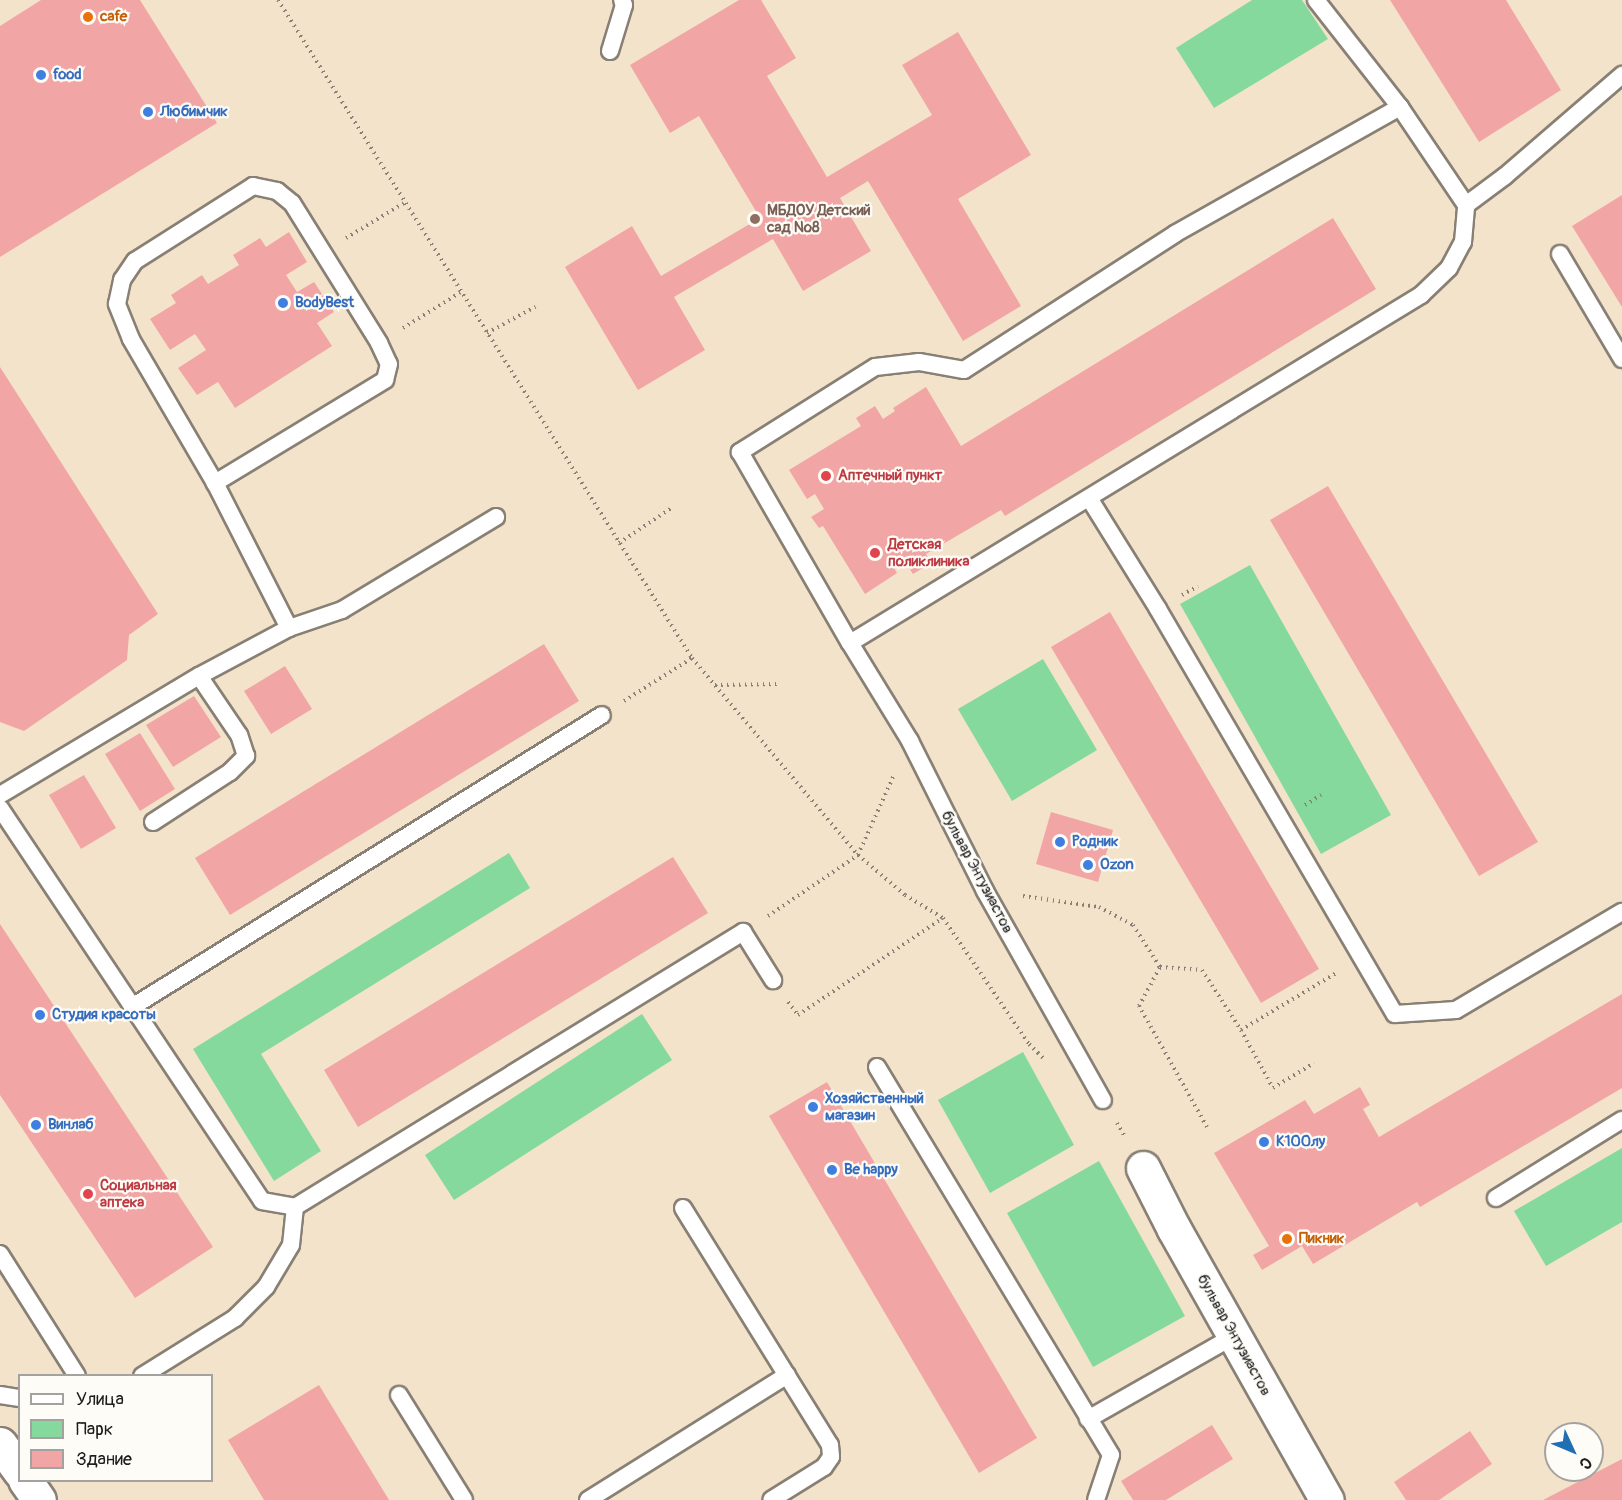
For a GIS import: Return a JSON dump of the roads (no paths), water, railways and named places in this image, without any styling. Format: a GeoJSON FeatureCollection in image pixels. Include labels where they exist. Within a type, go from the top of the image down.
{"type":"FeatureCollection","features":[{"type":"Feature","properties":{"kind":"street","name":"бульвар Энтузиастов"},"geometry":{"type":"LineString","coordinates":[[1143,1168],[1234,1336],[1327,1500]]}},
{"type":"Feature","properties":{"kind":"street"},"geometry":{"type":"LineString","coordinates":[[0,1444],[18,1469]]}},
{"type":"Feature","properties":{"kind":"street"},"geometry":{"type":"LineString","coordinates":[[26,1482],[39,1500]]}},
{"type":"Feature","properties":{"kind":"lane"},"geometry":{"type":"LineString","coordinates":[[610,51],[624,6],[622,0]]}},
{"type":"Feature","properties":{"kind":"lane"},"geometry":{"type":"LineString","coordinates":[[850,644],[1421,295],[1449,268],[1463,242],[1466,205],[1400,107],[1316,0]]}},
{"type":"Feature","properties":{"kind":"lane"},"geometry":{"type":"LineString","coordinates":[[1466,205],[1504,176],[1622,75]]}},
{"type":"Feature","properties":{"kind":"lane","name":"бульвар Энтузиастов"},"geometry":{"type":"LineString","coordinates":[[1103,1100],[985,891],[910,741],[850,644],[740,452],[875,367],[919,362],[964,370],[1175,234],[1400,107]]}},
{"type":"Feature","properties":{"kind":"lane"},"geometry":{"type":"LineString","coordinates":[[215,483],[385,380],[389,364],[379,343],[292,203],[277,191],[252,186],[135,261],[122,280],[117,304],[131,339],[215,483],[288,628]]}},
{"type":"Feature","properties":{"kind":"lane"},"geometry":{"type":"LineString","coordinates":[[1560,254],[1622,358]]}},
{"type":"Feature","properties":{"kind":"lane"},"geometry":{"type":"LineString","coordinates":[[1089,498],[1158,609],[1395,1014],[1456,1010],[1622,912]]}},
{"type":"Feature","properties":{"kind":"lane"},"geometry":{"type":"LineString","coordinates":[[0,795],[199,676],[288,628],[342,610],[496,517]]}},
{"type":"Feature","properties":{"kind":"lane"},"geometry":{"type":"LineString","coordinates":[[153,822],[230,772],[246,756],[239,735],[199,676]]}},
{"type":"Feature","properties":{"kind":"lane"},"geometry":{"type":"LineString","coordinates":[[132,1007],[602,715]]}},
{"type":"Feature","properties":{"kind":"lane"},"geometry":{"type":"LineString","coordinates":[[0,808],[262,1201],[295,1207],[743,932],[773,980]]}},
{"type":"Feature","properties":{"kind":"lane"},"geometry":{"type":"LineString","coordinates":[[877,1067],[1111,1455],[1096,1500]]}},
{"type":"Feature","properties":{"kind":"lane"},"geometry":{"type":"LineString","coordinates":[[1496,1198],[1622,1120]]}},
{"type":"Feature","properties":{"kind":"lane"},"geometry":{"type":"LineString","coordinates":[[145,1374],[235,1318],[266,1287],[291,1245],[295,1207]]}},
{"type":"Feature","properties":{"kind":"lane"},"geometry":{"type":"LineString","coordinates":[[683,1208],[830,1444],[831,1457],[824,1467],[771,1500]]}},
{"type":"Feature","properties":{"kind":"lane"},"geometry":{"type":"LineString","coordinates":[[0,1254],[75,1374]]}},
{"type":"Feature","properties":{"kind":"lane"},"geometry":{"type":"LineString","coordinates":[[1088,1419],[1234,1336]]}},
{"type":"Feature","properties":{"kind":"lane"},"geometry":{"type":"LineString","coordinates":[[588,1500],[787,1375]]}},
{"type":"Feature","properties":{"kind":"lane"},"geometry":{"type":"LineString","coordinates":[[0,1395],[18,1398]]}},
{"type":"Feature","properties":{"kind":"lane"},"geometry":{"type":"LineString","coordinates":[[399,1395],[464,1500]]}},
{"type":"Feature","properties":{"kind":"place","name":"cafe"},"geometry":{"type":"Point","coordinates":[88,17]}},
{"type":"Feature","properties":{"kind":"place","name":"food"},"geometry":{"type":"Point","coordinates":[41,75]}},
{"type":"Feature","properties":{"kind":"place","name":"Любимчик"},"geometry":{"type":"Point","coordinates":[148,112]}},
{"type":"Feature","properties":{"kind":"place","name":"МБДОУ Детский сад №8"},"geometry":{"type":"Point","coordinates":[755,219]}},
{"type":"Feature","properties":{"kind":"place","name":"BodyBest"},"geometry":{"type":"Point","coordinates":[283,303]}},
{"type":"Feature","properties":{"kind":"place","name":"Аптечный пункт"},"geometry":{"type":"Point","coordinates":[826,476]}},
{"type":"Feature","properties":{"kind":"place","name":"Детская поликлиника"},"geometry":{"type":"Point","coordinates":[875,553]}},
{"type":"Feature","properties":{"kind":"place","name":"Родник"},"geometry":{"type":"Point","coordinates":[1060,842]}},
{"type":"Feature","properties":{"kind":"place","name":"Ozon"},"geometry":{"type":"Point","coordinates":[1088,865]}},
{"type":"Feature","properties":{"kind":"place","name":"Студия красоты"},"geometry":{"type":"Point","coordinates":[40,1015]}},
{"type":"Feature","properties":{"kind":"place","name":"Хозяйственный магазин"},"geometry":{"type":"Point","coordinates":[813,1107]}},
{"type":"Feature","properties":{"kind":"place","name":"Винлаб"},"geometry":{"type":"Point","coordinates":[36,1125]}},
{"type":"Feature","properties":{"kind":"place","name":"К100лу"},"geometry":{"type":"Point","coordinates":[1264,1142]}},
{"type":"Feature","properties":{"kind":"place","name":"Be happy"},"geometry":{"type":"Point","coordinates":[832,1170]}},
{"type":"Feature","properties":{"kind":"place","name":"Социальная аптека"},"geometry":{"type":"Point","coordinates":[88,1194]}},
{"type":"Feature","properties":{"kind":"place","name":"Пикник"},"geometry":{"type":"Point","coordinates":[1287,1239]}}]}
